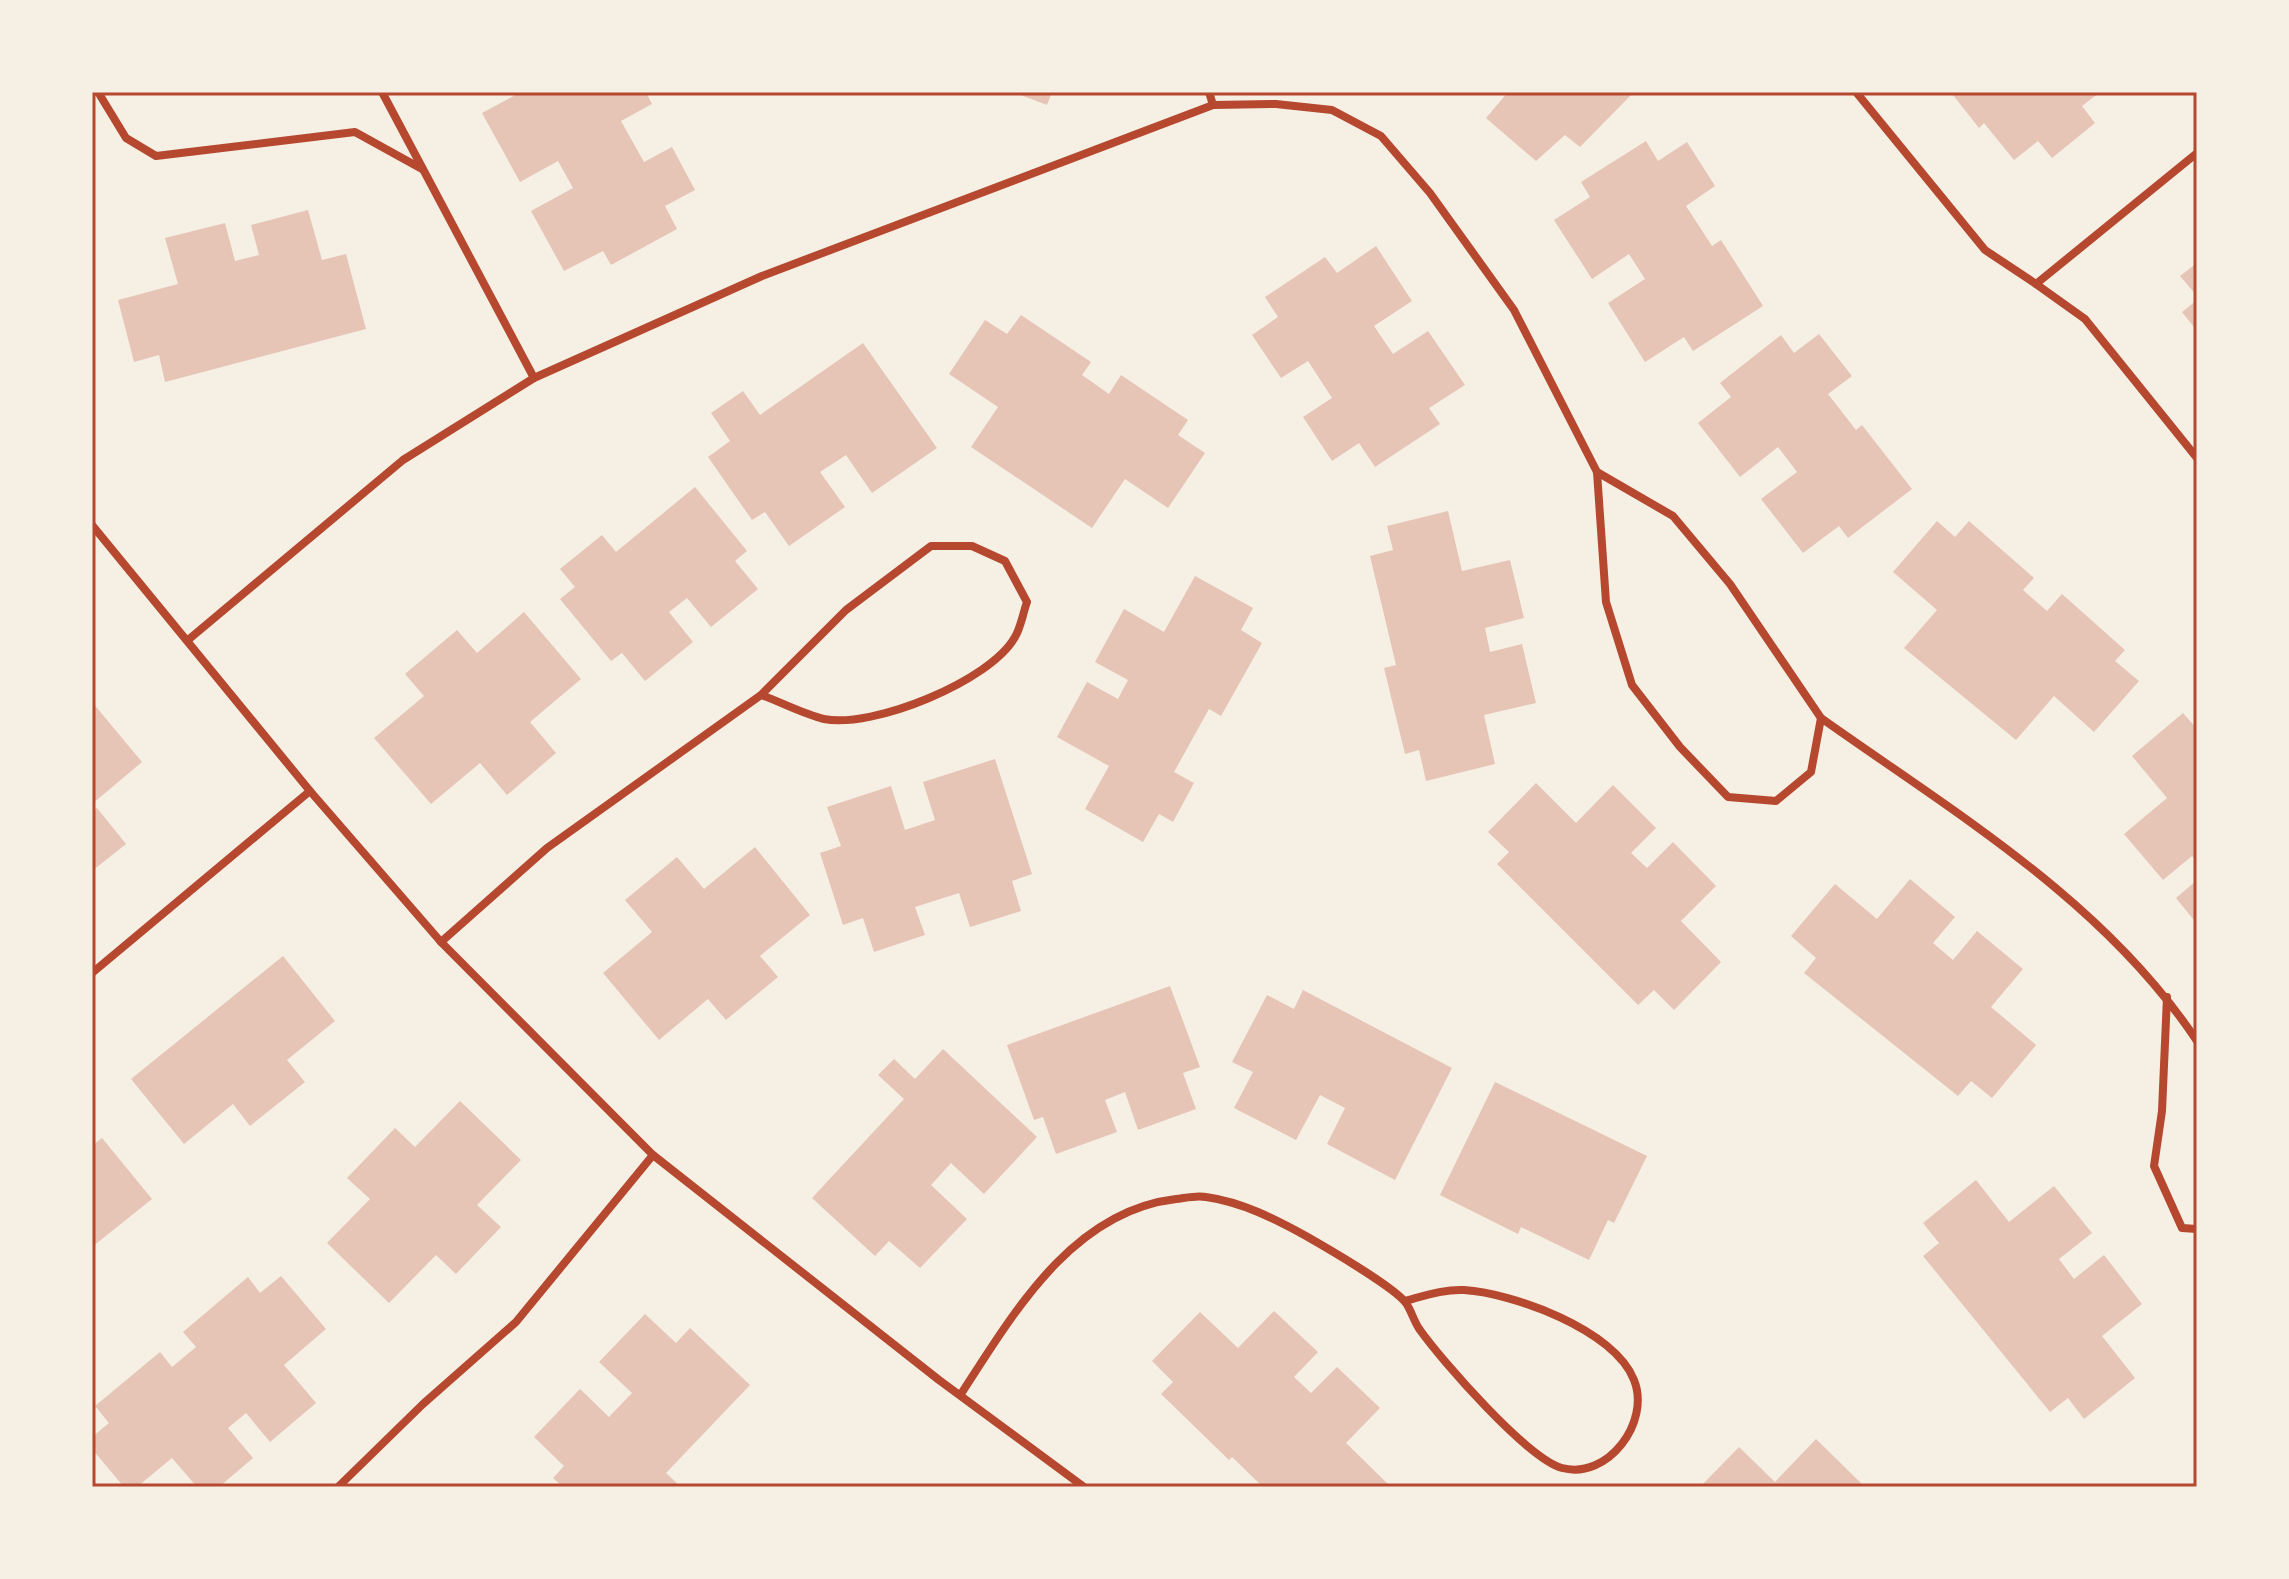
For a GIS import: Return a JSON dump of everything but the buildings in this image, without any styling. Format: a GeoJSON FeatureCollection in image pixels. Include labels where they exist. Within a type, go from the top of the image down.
{"type":"FeatureCollection","features":[{"type":"Feature","properties":{"kind":"street"},"geometry":{"type":"LineString","coordinates":[[98,92],[126,138],[156,156],[355,132],[422,169]]}},
{"type":"Feature","properties":{"kind":"street"},"geometry":{"type":"LineString","coordinates":[[382,92],[534,378]]}},
{"type":"Feature","properties":{"kind":"street"},"geometry":{"type":"LineString","coordinates":[[1209,92],[1213,105]]}},
{"type":"Feature","properties":{"kind":"street"},"geometry":{"type":"LineString","coordinates":[[1856,92],[1985,250],[2085,319],[2197,458]]}},
{"type":"Feature","properties":{"kind":"street"},"geometry":{"type":"LineString","coordinates":[[188,640],[403,460],[534,378],[762,276],[1213,105],[1276,104],[1332,110],[1381,136],[1430,193],[1514,310],[1597,472],[1606,602],[1632,685],[1680,747],[1728,797],[1776,801],[1811,772],[1821,718]]}},
{"type":"Feature","properties":{"kind":"street"},"geometry":{"type":"LineString","coordinates":[[2036,284],[2197,153]]}},
{"type":"Feature","properties":{"kind":"street"},"geometry":{"type":"LineString","coordinates":[[1597,472],[1673,516],[1730,584],[1821,718],[2051,880],[2167,996],[2197,1041]]}},
{"type":"Feature","properties":{"kind":"street"},"geometry":{"type":"LineString","coordinates":[[92,525],[310,791],[441,942],[653,1155],[1084,1487]]}},
{"type":"Feature","properties":{"kind":"street"},"geometry":{"type":"LineString","coordinates":[[441,942],[547,848],[761,695],[846,610],[931,546],[972,546],[1005,561],[1027,602],[1014,639],[978,672],[927,699],[876,718],[825,719],[761,695]]}},
{"type":"Feature","properties":{"kind":"street"},"geometry":{"type":"LineString","coordinates":[[92,973],[310,791]]}},
{"type":"Feature","properties":{"kind":"street"},"geometry":{"type":"LineString","coordinates":[[2167,996],[2162,1111],[2154,1166],[2182,1228],[2197,1229]]}},
{"type":"Feature","properties":{"kind":"street"},"geometry":{"type":"LineString","coordinates":[[338,1487],[423,1404],[516,1322],[653,1155]]}},
{"type":"Feature","properties":{"kind":"street"},"geometry":{"type":"LineString","coordinates":[[961,1394],[1051,1266],[1109,1219],[1158,1201],[1204,1196],[1269,1216],[1323,1246],[1405,1301],[1420,1330],[1512,1434],[1554,1466],[1573,1471],[1603,1463],[1620,1448],[1640,1402],[1634,1378],[1618,1355],[1585,1331],[1545,1311],[1505,1298],[1463,1290],[1405,1301]]}}]}
